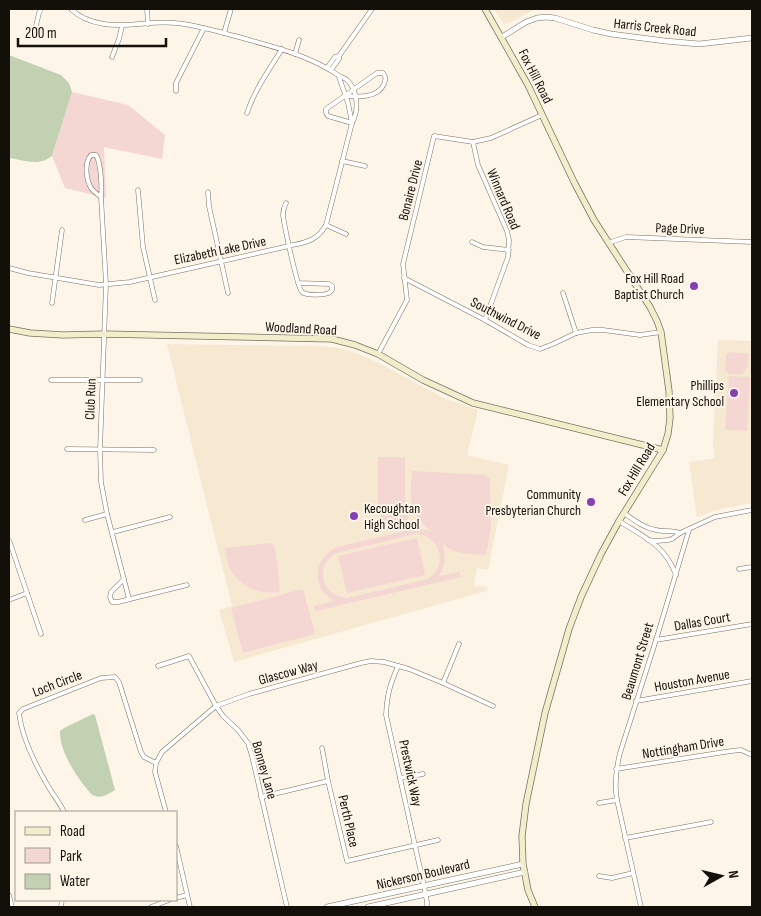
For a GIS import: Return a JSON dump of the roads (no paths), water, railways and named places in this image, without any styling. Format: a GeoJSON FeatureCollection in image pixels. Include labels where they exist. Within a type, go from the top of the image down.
{"type":"FeatureCollection","features":[{"type":"Feature","properties":{"kind":"main road","name":"Fox Hill Road"},"geometry":{"type":"LineString","coordinates":[[485,9],[528,85],[594,220],[650,306],[661,332],[669,391],[670,418],[663,450],[624,513],[590,576],[568,629],[545,713],[526,804],[522,836],[523,864],[528,890],[535,907]]}},
{"type":"Feature","properties":{"kind":"main road","name":"Woodland Road"},"geometry":{"type":"LineString","coordinates":[[9,330],[63,335],[104,334],[332,339],[378,354],[423,380],[473,403],[663,450]]}},
{"type":"Feature","properties":{"kind":"street"},"geometry":{"type":"LineString","coordinates":[[35,30],[41,9]]}},
{"type":"Feature","properties":{"kind":"street"},"geometry":{"type":"LineString","coordinates":[[71,9],[78,16],[104,24],[122,26],[176,23],[224,33],[295,54],[329,69],[348,82],[353,90],[357,109],[326,225],[346,234]]}},
{"type":"Feature","properties":{"kind":"street"},"geometry":{"type":"LineString","coordinates":[[147,9],[148,24]]}},
{"type":"Feature","properties":{"kind":"street"},"geometry":{"type":"LineString","coordinates":[[224,33],[231,9]]}},
{"type":"Feature","properties":{"kind":"street"},"geometry":{"type":"LineString","coordinates":[[329,69],[339,59],[339,56],[372,9]]}},
{"type":"Feature","properties":{"kind":"street","name":"Harris Creek Road"},"geometry":{"type":"LineString","coordinates":[[502,37],[526,22],[546,17],[611,34],[666,41],[699,44],[752,38]]}},
{"type":"Feature","properties":{"kind":"street"},"geometry":{"type":"LineString","coordinates":[[112,57],[122,26]]}},
{"type":"Feature","properties":{"kind":"street"},"geometry":{"type":"LineString","coordinates":[[176,91],[176,84],[204,28]]}},
{"type":"Feature","properties":{"kind":"street"},"geometry":{"type":"LineString","coordinates":[[295,54],[299,40]]}},
{"type":"Feature","properties":{"kind":"street"},"geometry":{"type":"LineString","coordinates":[[247,112],[261,82],[282,49]]}},
{"type":"Feature","properties":{"kind":"street"},"geometry":{"type":"LineString","coordinates":[[346,96],[370,95],[379,92],[384,85],[385,75],[377,73],[327,108],[326,113],[330,117],[352,123]]}},
{"type":"Feature","properties":{"kind":"street"},"geometry":{"type":"LineString","coordinates":[[339,76],[352,123]]}},
{"type":"Feature","properties":{"kind":"street","name":"Bonaire Drive"},"geometry":{"type":"LineString","coordinates":[[378,354],[407,300],[403,264],[434,136],[473,142],[491,138],[542,115]]}},
{"type":"Feature","properties":{"kind":"street","name":"Winnard Road"},"geometry":{"type":"LineString","coordinates":[[473,142],[478,165],[509,240],[506,264],[485,320]]}},
{"type":"Feature","properties":{"kind":"street","name":"Club Run"},"geometry":{"type":"LineString","coordinates":[[100,196],[92,188],[88,178],[87,162],[91,156],[96,155],[99,160],[102,190],[100,196],[106,284],[100,450],[101,482],[107,514],[129,599]]}},
{"type":"Feature","properties":{"kind":"street"},"geometry":{"type":"LineString","coordinates":[[342,161],[365,166]]}},
{"type":"Feature","properties":{"kind":"street"},"geometry":{"type":"LineString","coordinates":[[138,190],[143,247],[154,300]]}},
{"type":"Feature","properties":{"kind":"street"},"geometry":{"type":"LineString","coordinates":[[208,192],[208,206],[228,293]]}},
{"type":"Feature","properties":{"kind":"street"},"geometry":{"type":"LineString","coordinates":[[286,203],[283,214],[298,283],[302,292],[326,294],[332,290],[332,286],[329,284],[298,283]]}},
{"type":"Feature","properties":{"kind":"street","name":"Elizabeth Lake Drive"},"geometry":{"type":"LineString","coordinates":[[9,268],[99,285],[130,282],[290,246],[314,239],[326,225]]}},
{"type":"Feature","properties":{"kind":"street"},"geometry":{"type":"LineString","coordinates":[[52,303],[62,230]]}},
{"type":"Feature","properties":{"kind":"street","name":"Page Drive"},"geometry":{"type":"LineString","coordinates":[[608,243],[626,237],[752,242]]}},
{"type":"Feature","properties":{"kind":"street"},"geometry":{"type":"LineString","coordinates":[[472,242],[509,250]]}},
{"type":"Feature","properties":{"kind":"street","name":"Southwind Drive"},"geometry":{"type":"LineString","coordinates":[[404,278],[485,320],[528,345],[540,349],[576,333],[603,330],[640,335],[661,332]]}},
{"type":"Feature","properties":{"kind":"street"},"geometry":{"type":"LineString","coordinates":[[563,293],[576,333]]}},
{"type":"Feature","properties":{"kind":"street"},"geometry":{"type":"LineString","coordinates":[[51,380],[140,380]]}},
{"type":"Feature","properties":{"kind":"street"},"geometry":{"type":"LineString","coordinates":[[67,449],[154,450]]}},
{"type":"Feature","properties":{"kind":"street"},"geometry":{"type":"LineString","coordinates":[[648,540],[672,539],[680,533],[715,517],[752,510]]}},
{"type":"Feature","properties":{"kind":"street"},"geometry":{"type":"LineString","coordinates":[[624,513],[654,530],[670,530],[680,533]]}},
{"type":"Feature","properties":{"kind":"street"},"geometry":{"type":"LineString","coordinates":[[85,520],[107,514]]}},
{"type":"Feature","properties":{"kind":"street"},"geometry":{"type":"LineString","coordinates":[[113,532],[170,517]]}},
{"type":"Feature","properties":{"kind":"street"},"geometry":{"type":"LineString","coordinates":[[619,522],[658,547],[671,562],[676,574]]}},
{"type":"Feature","properties":{"kind":"street","name":"Beaumont Street"},"geometry":{"type":"LineString","coordinates":[[641,907],[617,800],[616,770],[689,530]]}},
{"type":"Feature","properties":{"kind":"street"},"geometry":{"type":"LineString","coordinates":[[9,540],[41,634]]}},
{"type":"Feature","properties":{"kind":"street"},"geometry":{"type":"LineString","coordinates":[[739,569],[752,567]]}},
{"type":"Feature","properties":{"kind":"street"},"geometry":{"type":"LineString","coordinates":[[124,579],[111,592],[112,602],[187,585]]}},
{"type":"Feature","properties":{"kind":"street"},"geometry":{"type":"LineString","coordinates":[[9,600],[27,594]]}},
{"type":"Feature","properties":{"kind":"street","name":"Dallas Court"},"geometry":{"type":"LineString","coordinates":[[656,640],[752,624]]}},
{"type":"Feature","properties":{"kind":"street"},"geometry":{"type":"LineString","coordinates":[[443,683],[459,644]]}},
{"type":"Feature","properties":{"kind":"street","name":"Bonney Lane"},"geometry":{"type":"LineString","coordinates":[[158,666],[189,656],[216,706],[248,744],[287,907]]}},
{"type":"Feature","properties":{"kind":"street","name":"Glascow Way"},"geometry":{"type":"LineString","coordinates":[[156,763],[162,752],[216,706],[249,694],[371,661],[398,666],[443,683],[493,706]]}},
{"type":"Feature","properties":{"kind":"street","name":"Prestwick Way"},"geometry":{"type":"LineString","coordinates":[[398,666],[388,690],[386,714],[426,894],[427,907]]}},
{"type":"Feature","properties":{"kind":"street","name":"Loch Circle"},"geometry":{"type":"LineString","coordinates":[[63,811],[30,752],[20,720],[19,713],[23,709],[101,678],[115,677],[119,682],[141,752],[144,757],[156,763]]}},
{"type":"Feature","properties":{"kind":"street","name":"Houston Avenue"},"geometry":{"type":"LineString","coordinates":[[636,701],[752,681]]}},
{"type":"Feature","properties":{"kind":"street","name":"Perth Place"},"geometry":{"type":"LineString","coordinates":[[322,748],[347,861],[415,845]]}},
{"type":"Feature","properties":{"kind":"street","name":"Nottingham Drive"},"geometry":{"type":"LineString","coordinates":[[616,770],[731,750],[741,750],[752,756]]}},
{"type":"Feature","properties":{"kind":"street"},"geometry":{"type":"LineString","coordinates":[[156,763],[155,772],[166,811]]}},
{"type":"Feature","properties":{"kind":"street"},"geometry":{"type":"LineString","coordinates":[[400,778],[423,774]]}},
{"type":"Feature","properties":{"kind":"street"},"geometry":{"type":"LineString","coordinates":[[261,797],[328,782]]}},
{"type":"Feature","properties":{"kind":"street"},"geometry":{"type":"LineString","coordinates":[[599,803],[617,800]]}},
{"type":"Feature","properties":{"kind":"street"},"geometry":{"type":"LineString","coordinates":[[625,838],[711,822]]}},
{"type":"Feature","properties":{"kind":"street"},"geometry":{"type":"LineString","coordinates":[[415,845],[438,840]]}},
{"type":"Feature","properties":{"kind":"street"},"geometry":{"type":"LineString","coordinates":[[178,855],[190,907]]}},
{"type":"Feature","properties":{"kind":"street","name":"Nickerson Boulevard"},"geometry":{"type":"LineString","coordinates":[[327,907],[523,864]]}},
{"type":"Feature","properties":{"kind":"street","name":"Nickerson Boulevard"},"geometry":{"type":"LineString","coordinates":[[368,907],[525,872]]}},
{"type":"Feature","properties":{"kind":"street"},"geometry":{"type":"LineString","coordinates":[[599,876],[612,878],[633,873]]}},
{"type":"Feature","properties":{"kind":"street"},"geometry":{"type":"LineString","coordinates":[[9,895],[12,907]]}},
{"type":"Feature","properties":{"kind":"street"},"geometry":{"type":"LineString","coordinates":[[178,897],[187,895]]}},
{"type":"Feature","properties":{"kind":"street"},"geometry":{"type":"LineString","coordinates":[[150,907],[166,901]]}},
{"type":"Feature","properties":{"kind":"water"},"geometry":{"type":"Polygon","coordinates":[[[9,55],[61,75],[69,83],[72,92],[52,156],[41,161],[31,162],[9,158],[9,55]]]}},
{"type":"Feature","properties":{"kind":"water"},"geometry":{"type":"Polygon","coordinates":[[[93,714],[95,715],[115,790],[100,797],[91,794],[70,765],[63,748],[60,731],[93,714]]]}},
{"type":"Feature","properties":{"kind":"place","name":"Fox Hill Road Baptist Church"},"geometry":{"type":"Point","coordinates":[694,286]}},
{"type":"Feature","properties":{"kind":"place","name":"Phillips Elementary School"},"geometry":{"type":"Point","coordinates":[734,393]}},
{"type":"Feature","properties":{"kind":"place","name":"Community Presbyterian Church"},"geometry":{"type":"Point","coordinates":[591,502]}},
{"type":"Feature","properties":{"kind":"place","name":"Kecoughtan High School"},"geometry":{"type":"Point","coordinates":[354,516]}}]}
